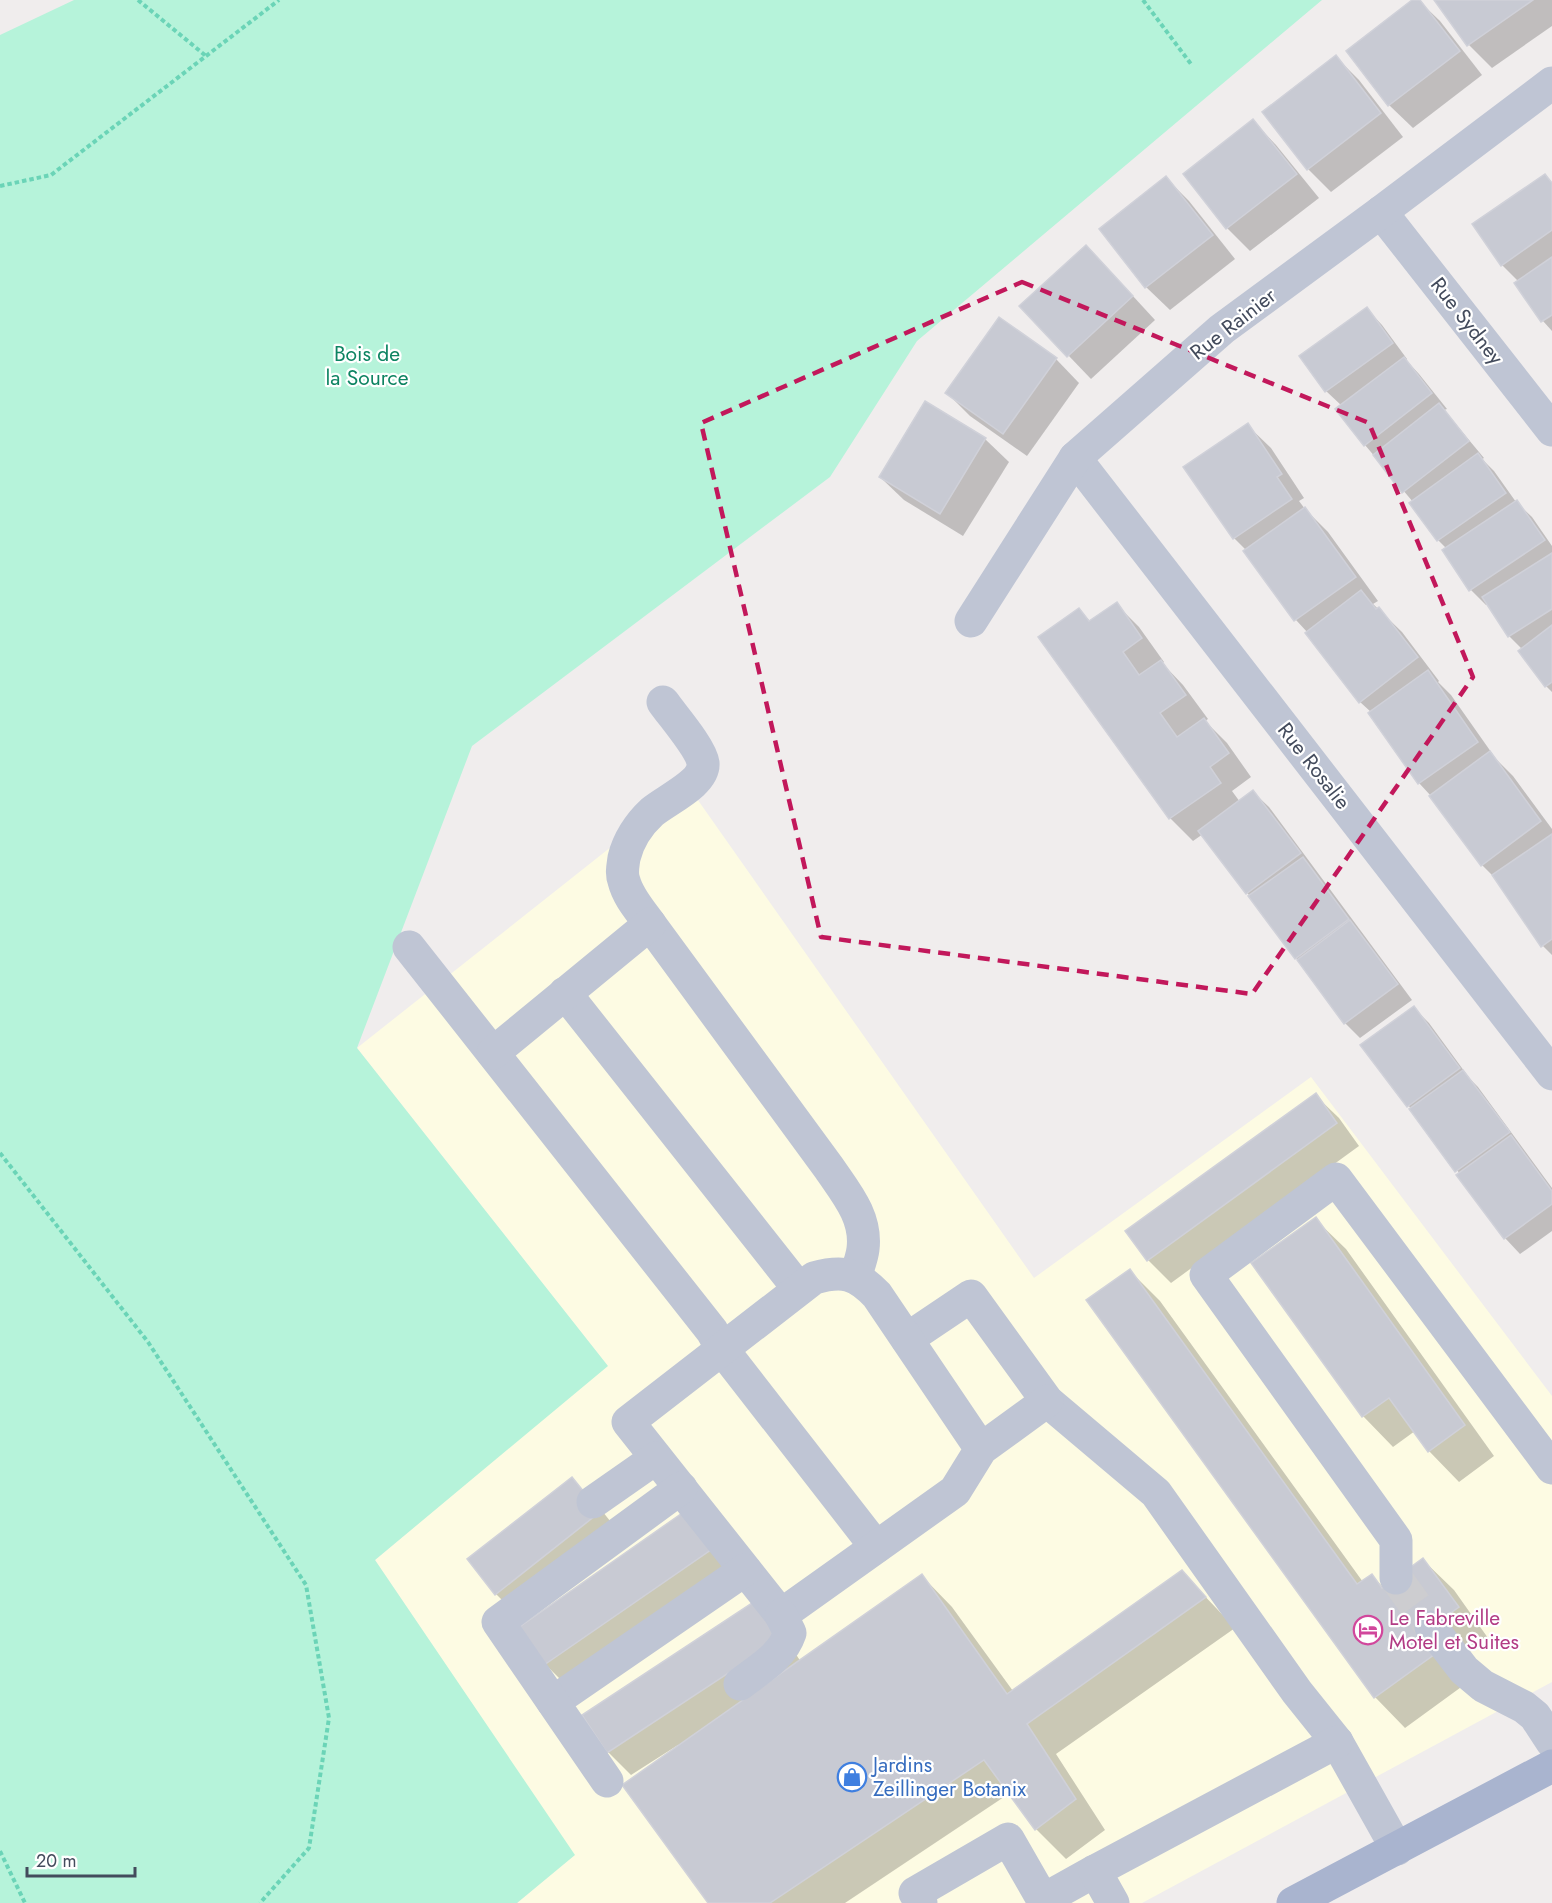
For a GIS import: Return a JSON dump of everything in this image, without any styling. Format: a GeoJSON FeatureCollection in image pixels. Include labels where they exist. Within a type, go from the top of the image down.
{"type":"FeatureCollection","features":[{"type":"Feature","properties":{"kind":"main road"},"geometry":{"type":"LineString","coordinates":[[1293,1903],[1552,1766]]}},
{"type":"Feature","properties":{"kind":"street","name":"Rue Rainier"},"geometry":{"type":"LineString","coordinates":[[971,621],[1075,458],[1222,329],[1552,83]]}},
{"type":"Feature","properties":{"kind":"street","name":"Rue Sydney"},"geometry":{"type":"LineString","coordinates":[[1381,212],[1552,430]]}},
{"type":"Feature","properties":{"kind":"street","name":"Rue Rosalie"},"geometry":{"type":"LineString","coordinates":[[1075,458],[1552,1074]]}},
{"type":"Feature","properties":{"kind":"street"},"geometry":{"type":"LineString","coordinates":[[663,702],[701,754],[703,765],[701,774],[693,784],[672,796],[651,813],[635,832],[626,850],[622,867],[623,879],[628,893],[855,1206],[862,1224],[864,1238],[863,1252],[855,1276]]}},
{"type":"Feature","properties":{"kind":"street"},"geometry":{"type":"LineString","coordinates":[[493,1053],[650,924]]}},
{"type":"Feature","properties":{"kind":"street"},"geometry":{"type":"LineString","coordinates":[[409,947],[712,1331],[722,1349],[876,1547]]}},
{"type":"Feature","properties":{"kind":"street"},"geometry":{"type":"LineString","coordinates":[[565,993],[799,1289]]}},
{"type":"Feature","properties":{"kind":"street"},"geometry":{"type":"LineString","coordinates":[[1396,1578],[1396,1539],[1206,1275],[1336,1179],[1552,1468]]}},
{"type":"Feature","properties":{"kind":"street"},"geometry":{"type":"LineString","coordinates":[[740,1684],[780,1653],[790,1633],[781,1615],[628,1422],[814,1278],[841,1273],[855,1276],[866,1283],[877,1295],[981,1449]]}},
{"type":"Feature","properties":{"kind":"street"},"geometry":{"type":"LineString","coordinates":[[907,1339],[971,1296],[1047,1401],[1156,1492],[1298,1692],[1337,1742],[1397,1849]]}},
{"type":"Feature","properties":{"kind":"street"},"geometry":{"type":"LineString","coordinates":[[781,1615],[955,1491],[981,1449],[1047,1401]]}},
{"type":"Feature","properties":{"kind":"street"},"geometry":{"type":"LineString","coordinates":[[593,1502],[656,1458]]}},
{"type":"Feature","properties":{"kind":"street"},"geometry":{"type":"LineString","coordinates":[[607,1781],[498,1622],[681,1488]]}},
{"type":"Feature","properties":{"kind":"street"},"geometry":{"type":"LineString","coordinates":[[553,1702],[746,1570]]}},
{"type":"Feature","properties":{"kind":"street"},"geometry":{"type":"LineString","coordinates":[[1431,1627],[1464,1670],[1484,1686],[1524,1707],[1535,1716],[1552,1742]]}},
{"type":"Feature","properties":{"kind":"street"},"geometry":{"type":"LineString","coordinates":[[911,1900],[1008,1839],[1043,1900],[1337,1742]]}},
{"type":"Feature","properties":{"kind":"street"},"geometry":{"type":"LineString","coordinates":[[1095,1871],[1113,1903]]}},
{"type":"Feature","properties":{"kind":"path"},"geometry":{"type":"LineString","coordinates":[[138,0],[207,56]]}},
{"type":"Feature","properties":{"kind":"path"},"geometry":{"type":"LineString","coordinates":[[0,186],[51,175],[279,0]]}},
{"type":"Feature","properties":{"kind":"path"},"geometry":{"type":"LineString","coordinates":[[1143,0],[1191,64]]}},
{"type":"Feature","properties":{"kind":"path"},"geometry":{"type":"LineString","coordinates":[[0,1153],[148,1342],[306,1585],[329,1718],[309,1848],[260,1903]]}},
{"type":"Feature","properties":{"kind":"path"},"geometry":{"type":"LineString","coordinates":[[0,1851],[26,1903]]}},
{"type":"Feature","properties":{"kind":"highlighted area"},"geometry":{"type":"Polygon","coordinates":[[[1022,282],[1369,423],[1473,677],[1252,994],[821,937],[701,423],[1022,282]]]}},
{"type":"Feature","properties":{"kind":"shaded area"},"geometry":{"type":"Polygon","coordinates":[[[688,786],[1034,1278],[1311,1077],[1552,1396],[1552,1682],[1142,1903],[517,1903],[574,1855],[375,1560],[607,1365],[357,1048],[688,786]]]}},
{"type":"Feature","properties":{"kind":"green space","name":"Bois de la Source"},"geometry":{"type":"Polygon","coordinates":[[[74,0],[1322,0],[917,341],[830,477],[472,746],[357,1048],[608,1366],[375,1560],[575,1855],[517,1903],[0,1903],[0,35],[74,0]]]}},
{"type":"Feature","properties":{"kind":"building"},"geometry":{"type":"Polygon","coordinates":[[[1412,0],[1420,0],[1460,51],[1388,106],[1346,51],[1412,0]]]}},
{"type":"Feature","properties":{"kind":"building"},"geometry":{"type":"Polygon","coordinates":[[[1434,0],[1533,0],[1467,46],[1434,0]]]}},
{"type":"Feature","properties":{"kind":"building"},"geometry":{"type":"Polygon","coordinates":[[[1336,55],[1381,113],[1307,170],[1262,112],[1336,55]]]}},
{"type":"Feature","properties":{"kind":"building"},"geometry":{"type":"Polygon","coordinates":[[[1253,119],[1297,174],[1226,229],[1183,174],[1253,119]]]}},
{"type":"Feature","properties":{"kind":"building"},"geometry":{"type":"Polygon","coordinates":[[[1545,174],[1552,183],[1552,230],[1501,266],[1472,224],[1545,174]]]}},
{"type":"Feature","properties":{"kind":"building"},"geometry":{"type":"Polygon","coordinates":[[[1166,176],[1213,235],[1145,288],[1099,229],[1166,176]]]}},
{"type":"Feature","properties":{"kind":"building"},"geometry":{"type":"Polygon","coordinates":[[[1086,245],[1133,296],[1067,357],[1019,306],[1086,245]]]}},
{"type":"Feature","properties":{"kind":"building"},"geometry":{"type":"Polygon","coordinates":[[[1552,257],[1552,315],[1541,322],[1514,283],[1552,257]]]}},
{"type":"Feature","properties":{"kind":"building"},"geometry":{"type":"Polygon","coordinates":[[[1367,307],[1393,343],[1325,392],[1299,356],[1367,307]]]}},
{"type":"Feature","properties":{"kind":"building"},"geometry":{"type":"Polygon","coordinates":[[[999,317],[1057,358],[1003,434],[945,393],[999,317]]]}},
{"type":"Feature","properties":{"kind":"building"},"geometry":{"type":"Polygon","coordinates":[[[1404,357],[1432,393],[1364,446],[1335,409],[1404,357]]]}},
{"type":"Feature","properties":{"kind":"building"},"geometry":{"type":"Polygon","coordinates":[[[925,401],[986,438],[940,514],[879,477],[925,401]]]}},
{"type":"Feature","properties":{"kind":"building"},"geometry":{"type":"Polygon","coordinates":[[[1439,403],[1469,441],[1402,493],[1373,455],[1439,403]]]}},
{"type":"Feature","properties":{"kind":"building"},"geometry":{"type":"Polygon","coordinates":[[[1248,423],[1282,474],[1277,477],[1292,499],[1233,539],[1183,467],[1248,423]]]}},
{"type":"Feature","properties":{"kind":"building"},"geometry":{"type":"Polygon","coordinates":[[[1478,453],[1506,493],[1437,541],[1409,503],[1478,453]]]}},
{"type":"Feature","properties":{"kind":"building"},"geometry":{"type":"Polygon","coordinates":[[[1517,500],[1545,540],[1469,591],[1442,550],[1517,500]]]}},
{"type":"Feature","properties":{"kind":"building"},"geometry":{"type":"Polygon","coordinates":[[[1305,507],[1356,577],[1294,621],[1243,551],[1305,507]]]}},
{"type":"Feature","properties":{"kind":"building"},"geometry":{"type":"Polygon","coordinates":[[[1552,553],[1552,609],[1508,637],[1482,597],[1552,553]]]}},
{"type":"Feature","properties":{"kind":"building"},"geometry":{"type":"Polygon","coordinates":[[[1361,590],[1376,609],[1379,607],[1418,657],[1359,703],[1305,633],[1361,590]]]}},
{"type":"Feature","properties":{"kind":"building"},"geometry":{"type":"Polygon","coordinates":[[[1117,602],[1142,638],[1123,652],[1139,675],[1161,660],[1186,695],[1160,713],[1177,737],[1204,718],[1229,753],[1210,767],[1221,783],[1169,819],[1038,637],[1079,608],[1089,621],[1117,602]]]}},
{"type":"Feature","properties":{"kind":"building"},"geometry":{"type":"Polygon","coordinates":[[[1552,625],[1552,682],[1545,687],[1518,651],[1552,625]]]}},
{"type":"Feature","properties":{"kind":"building"},"geometry":{"type":"Polygon","coordinates":[[[1428,670],[1478,742],[1418,784],[1368,713],[1428,670]]]}},
{"type":"Feature","properties":{"kind":"building"},"geometry":{"type":"Polygon","coordinates":[[[1490,751],[1541,821],[1481,866],[1429,796],[1490,751]]]}},
{"type":"Feature","properties":{"kind":"building"},"geometry":{"type":"Polygon","coordinates":[[[1253,790],[1301,853],[1246,894],[1198,831],[1253,790]]]}},
{"type":"Feature","properties":{"kind":"building"},"geometry":{"type":"Polygon","coordinates":[[[1552,834],[1552,939],[1541,947],[1492,875],[1552,834]]]}},
{"type":"Feature","properties":{"kind":"building"},"geometry":{"type":"Polygon","coordinates":[[[1303,857],[1349,919],[1295,959],[1248,896],[1303,857]]]}},
{"type":"Feature","properties":{"kind":"building"},"geometry":{"type":"Polygon","coordinates":[[[1350,920],[1398,984],[1344,1024],[1297,960],[1350,920]]]}},
{"type":"Feature","properties":{"kind":"building"},"geometry":{"type":"Polygon","coordinates":[[[1414,1006],[1460,1068],[1407,1107],[1360,1045],[1414,1006]]]}},
{"type":"Feature","properties":{"kind":"building"},"geometry":{"type":"Polygon","coordinates":[[[1463,1070],[1510,1132],[1455,1172],[1409,1109],[1463,1070]]]}},
{"type":"Feature","properties":{"kind":"building"},"geometry":{"type":"Polygon","coordinates":[[[1316,1093],[1337,1123],[1147,1261],[1125,1231],[1316,1093]]]}},
{"type":"Feature","properties":{"kind":"building"},"geometry":{"type":"Polygon","coordinates":[[[1511,1135],[1552,1191],[1552,1204],[1504,1239],[1456,1175],[1511,1135]]]}},
{"type":"Feature","properties":{"kind":"building"},"geometry":{"type":"Polygon","coordinates":[[[1316,1217],[1465,1425],[1428,1452],[1389,1398],[1362,1417],[1251,1263],[1316,1217]]]}},
{"type":"Feature","properties":{"kind":"building"},"geometry":{"type":"Polygon","coordinates":[[[1130,1269],[1357,1584],[1372,1574],[1382,1588],[1423,1558],[1459,1607],[1421,1634],[1435,1654],[1374,1698],[1086,1300],[1130,1269]]]}},
{"type":"Feature","properties":{"kind":"building"},"geometry":{"type":"Polygon","coordinates":[[[572,1477],[600,1512],[495,1595],[467,1559],[572,1477]]]}},
{"type":"Feature","properties":{"kind":"building"},"geometry":{"type":"Polygon","coordinates":[[[688,1509],[715,1547],[544,1665],[518,1628],[688,1509]]]}},
{"type":"Feature","properties":{"kind":"building"},"geometry":{"type":"Polygon","coordinates":[[[1182,1570],[1206,1597],[1027,1724],[1076,1799],[1035,1830],[984,1760],[770,1903],[708,1903],[622,1785],[922,1574],[1007,1694],[1182,1570]]]}},
{"type":"Feature","properties":{"kind":"building"},"geometry":{"type":"Polygon","coordinates":[[[755,1601],[780,1639],[607,1753],[582,1715],[755,1601]]]}},
{"type":"Feature","properties":{"kind":"tunnel"},"geometry":{"type":"LineString","coordinates":[[1396,1578],[1431,1627]]}},
{"type":"Feature","properties":{"kind":"place","name":"Le Fabreville Motel et Suites"},"geometry":{"type":"Point","coordinates":[1368,1630]}},
{"type":"Feature","properties":{"kind":"place","name":"Jardins Zeillinger Botanix"},"geometry":{"type":"Point","coordinates":[852,1777]}}]}
